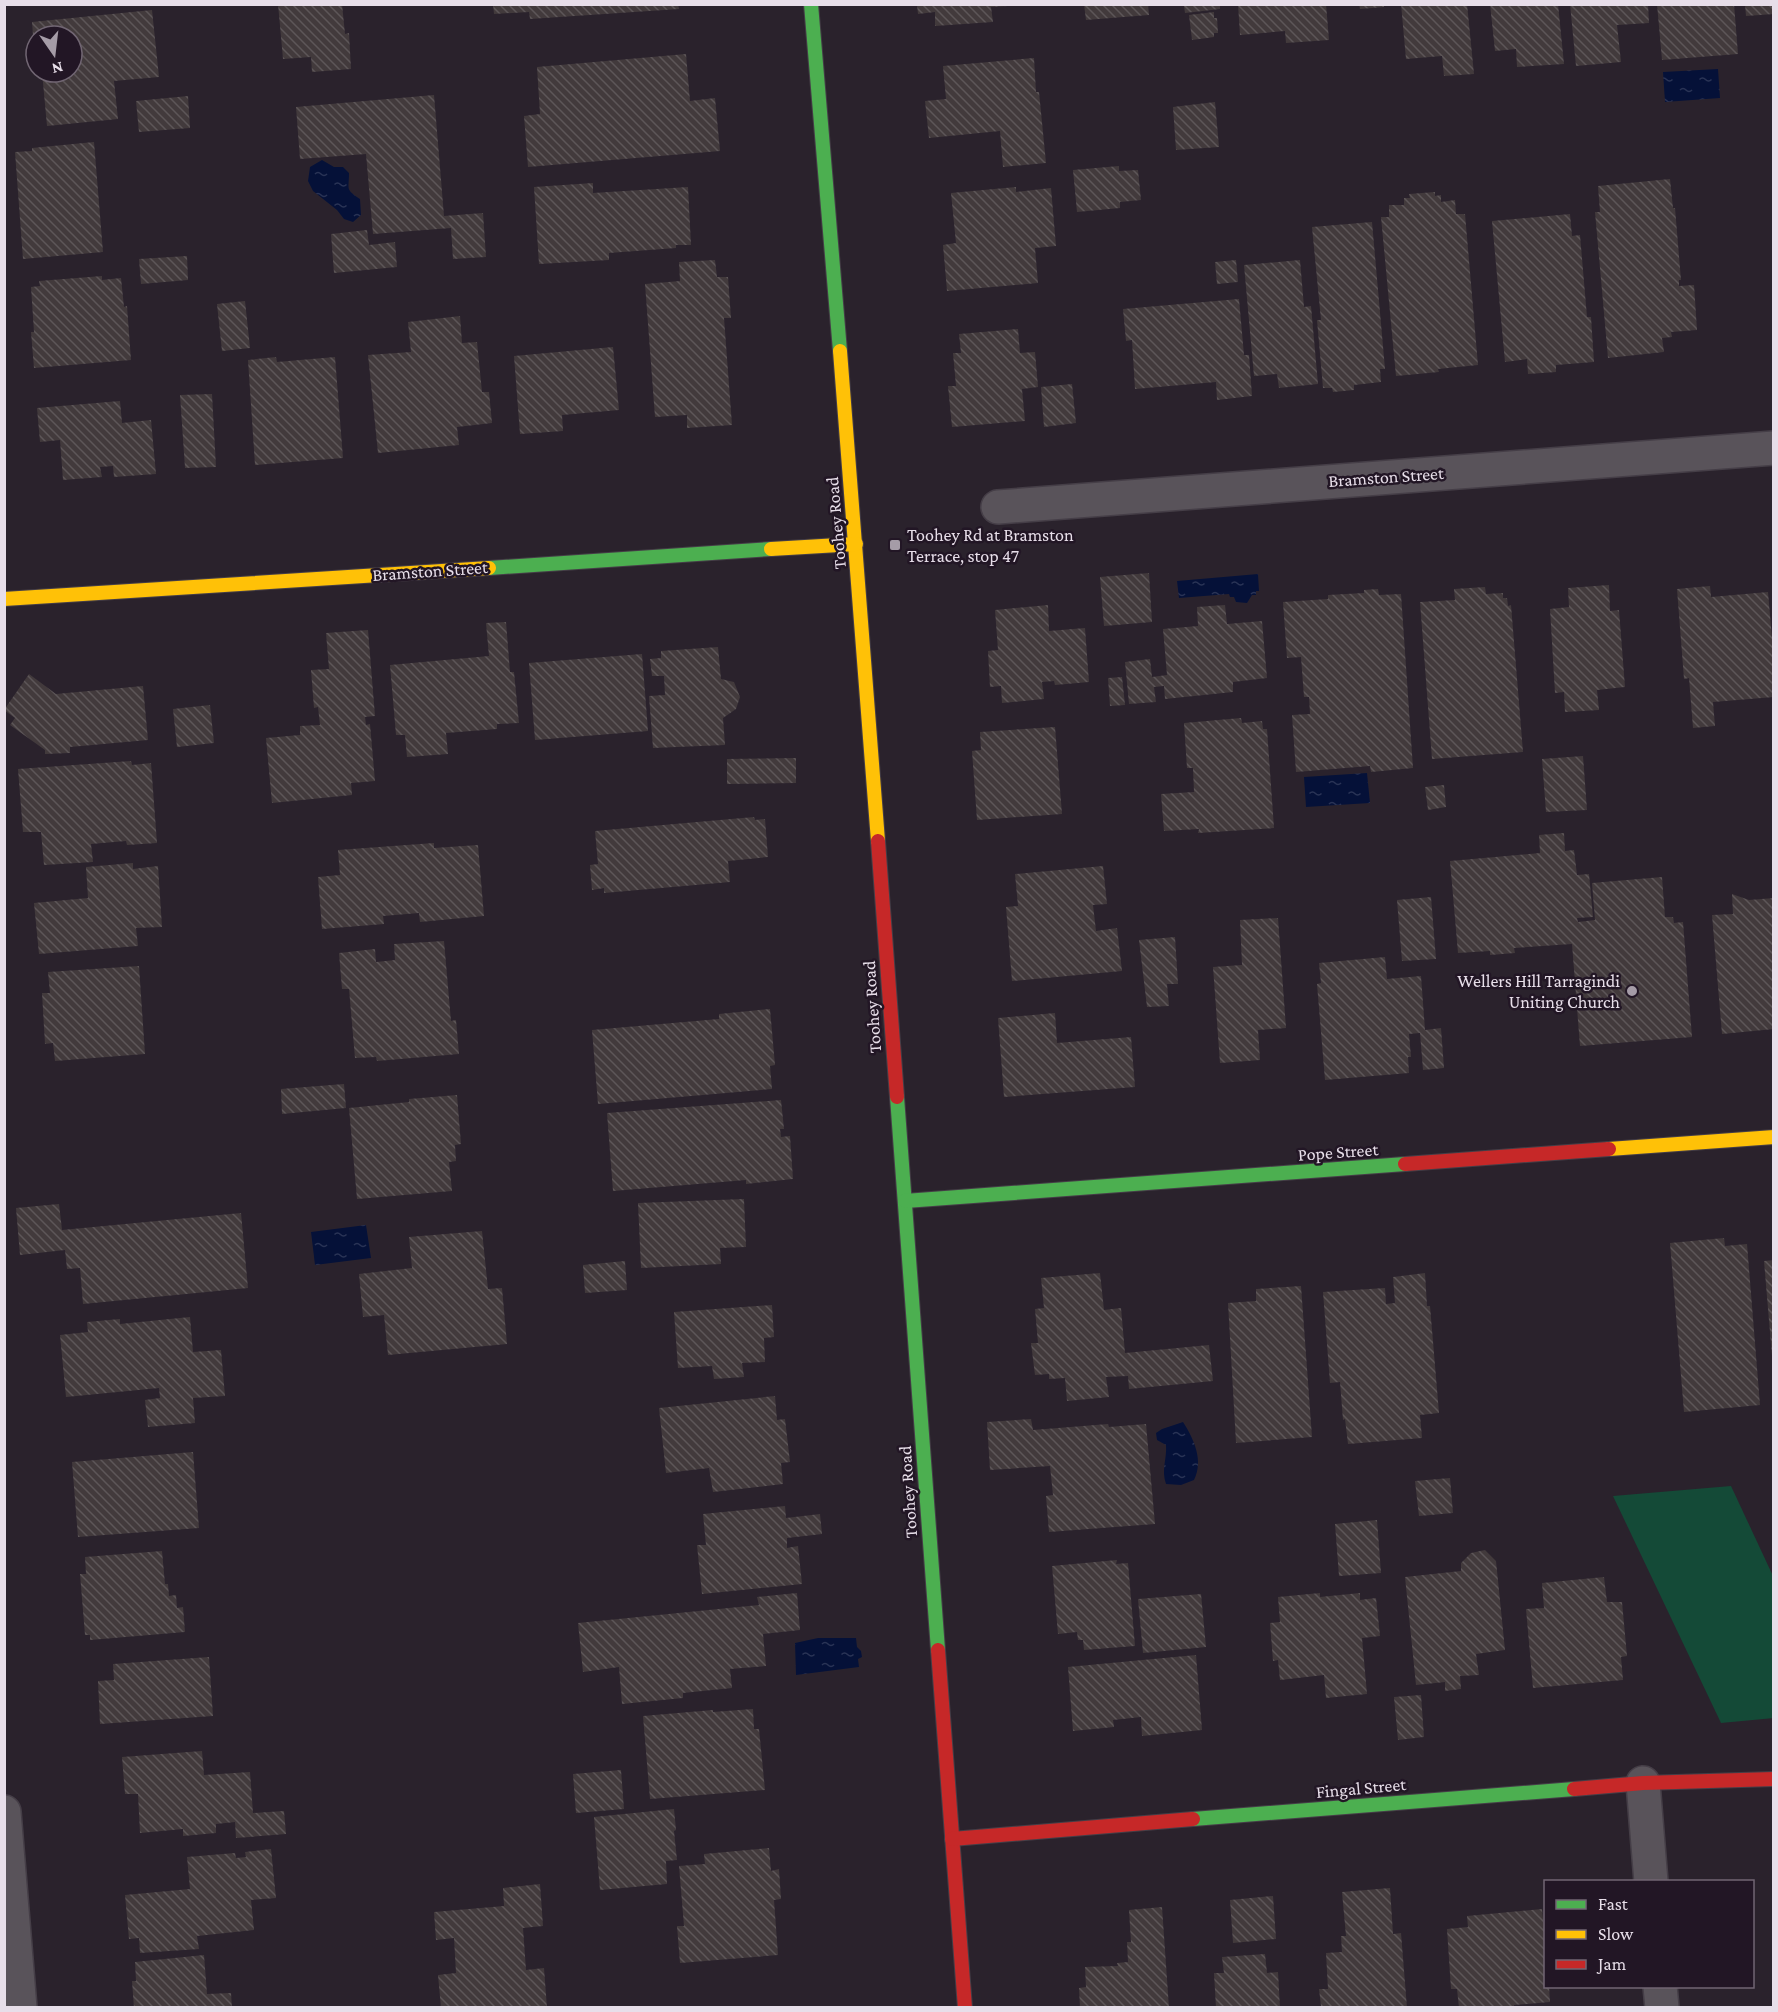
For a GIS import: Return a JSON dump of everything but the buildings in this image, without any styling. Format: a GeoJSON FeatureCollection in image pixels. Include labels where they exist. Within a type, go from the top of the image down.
{"type":"FeatureCollection","features":[{"type":"Feature","properties":{"kind":"street","name":"Toohey Road"},"geometry":{"type":"LineString","coordinates":[[811,4],[856,544],[965,2007]]}},
{"type":"Feature","properties":{"kind":"street","name":"Bramston Street"},"geometry":{"type":"LineString","coordinates":[[998,507],[1773,448]]}},
{"type":"Feature","properties":{"kind":"street","name":"Bramston Street"},"geometry":{"type":"LineString","coordinates":[[4,599],[856,544]]}},
{"type":"Feature","properties":{"kind":"street","name":"Pope Street"},"geometry":{"type":"LineString","coordinates":[[905,1201],[1773,1137]]}},
{"type":"Feature","properties":{"kind":"street","name":"Fingal Street"},"geometry":{"type":"LineString","coordinates":[[952,1839],[1643,1783],[1773,1779]]}},
{"type":"Feature","properties":{"kind":"street"},"geometry":{"type":"LineString","coordinates":[[1643,1783],[1651,1880]]}},
{"type":"Feature","properties":{"kind":"street"},"geometry":{"type":"LineString","coordinates":[[4,1812],[20,2007]]}},
{"type":"Feature","properties":{"kind":"street"},"geometry":{"type":"LineString","coordinates":[[1660,1988],[1662,2007]]}},
{"type":"Feature","properties":{"kind":"green space"},"geometry":{"type":"Polygon","coordinates":[[[1731,1486],[1773,1576],[1774,1718],[1721,1723],[1613,1496],[1731,1486]]]}},
{"type":"Feature","properties":{"kind":"water"},"geometry":{"type":"Polygon","coordinates":[[[1718,69],[1720,98],[1665,102],[1663,72],[1718,69]]]}},
{"type":"Feature","properties":{"kind":"water"},"geometry":{"type":"Polygon","coordinates":[[[322,160],[334,167],[343,167],[349,173],[349,189],[360,199],[361,215],[353,222],[344,219],[337,210],[313,191],[308,181],[310,167],[322,160]]]}},
{"type":"Feature","properties":{"kind":"water"},"geometry":{"type":"Polygon","coordinates":[[[1258,574],[1259,591],[1256,591],[1256,595],[1252,595],[1247,603],[1236,602],[1229,594],[1179,598],[1177,581],[1258,574]]]}},
{"type":"Feature","properties":{"kind":"water"},"geometry":{"type":"Polygon","coordinates":[[[1367,773],[1370,803],[1306,807],[1304,777],[1367,773]]]}},
{"type":"Feature","properties":{"kind":"water"},"geometry":{"type":"Polygon","coordinates":[[[366,1225],[371,1258],[315,1265],[311,1232],[366,1225]]]}},
{"type":"Feature","properties":{"kind":"water"},"geometry":{"type":"Polygon","coordinates":[[[1183,1422],[1196,1450],[1197,1473],[1194,1480],[1181,1485],[1166,1484],[1164,1474],[1166,1445],[1157,1440],[1156,1433],[1183,1422]]]}},
{"type":"Feature","properties":{"kind":"water"},"geometry":{"type":"Polygon","coordinates":[[[818,1638],[856,1638],[862,1657],[858,1659],[859,1667],[796,1675],[795,1643],[818,1638]]]}},
{"type":"Feature","properties":{"kind":"traffic: fast"},"geometry":{"type":"LineString","coordinates":[[811,4],[840,351]]}},
{"type":"Feature","properties":{"kind":"traffic: fast"},"geometry":{"type":"LineString","coordinates":[[489,568],[771,549]]}},
{"type":"Feature","properties":{"kind":"traffic: fast"},"geometry":{"type":"LineString","coordinates":[[897,1097],[938,1650]]}},
{"type":"Feature","properties":{"kind":"traffic: fast"},"geometry":{"type":"LineString","coordinates":[[905,1201],[1405,1164]]}},
{"type":"Feature","properties":{"kind":"traffic: fast"},"geometry":{"type":"LineString","coordinates":[[1193,1819],[1574,1789]]}},
{"type":"Feature","properties":{"kind":"traffic: slow"},"geometry":{"type":"LineString","coordinates":[[840,351],[878,841]]}},
{"type":"Feature","properties":{"kind":"traffic: slow"},"geometry":{"type":"LineString","coordinates":[[771,549],[856,544]]}},
{"type":"Feature","properties":{"kind":"traffic: slow"},"geometry":{"type":"LineString","coordinates":[[4,599],[489,568]]}},
{"type":"Feature","properties":{"kind":"traffic: slow"},"geometry":{"type":"LineString","coordinates":[[1609,1149],[1774,1137]]}},
{"type":"Feature","properties":{"kind":"traffic: jam"},"geometry":{"type":"LineString","coordinates":[[878,841],[897,1097]]}},
{"type":"Feature","properties":{"kind":"traffic: jam"},"geometry":{"type":"LineString","coordinates":[[1405,1164],[1609,1149]]}},
{"type":"Feature","properties":{"kind":"traffic: jam"},"geometry":{"type":"LineString","coordinates":[[938,1650],[965,2008]]}},
{"type":"Feature","properties":{"kind":"traffic: jam"},"geometry":{"type":"LineString","coordinates":[[1574,1789],[1643,1783],[1774,1779]]}},
{"type":"Feature","properties":{"kind":"traffic: jam"},"geometry":{"type":"LineString","coordinates":[[952,1839],[1193,1819]]}},
{"type":"Feature","properties":{"kind":"place","name":"Toohey Rd at Bramston Terrace, stop 47"},"geometry":{"type":"Point","coordinates":[895,545]}},
{"type":"Feature","properties":{"kind":"place","name":"Wellers Hill Tarragindi Uniting Church"},"geometry":{"type":"Point","coordinates":[1632,991]}}]}
